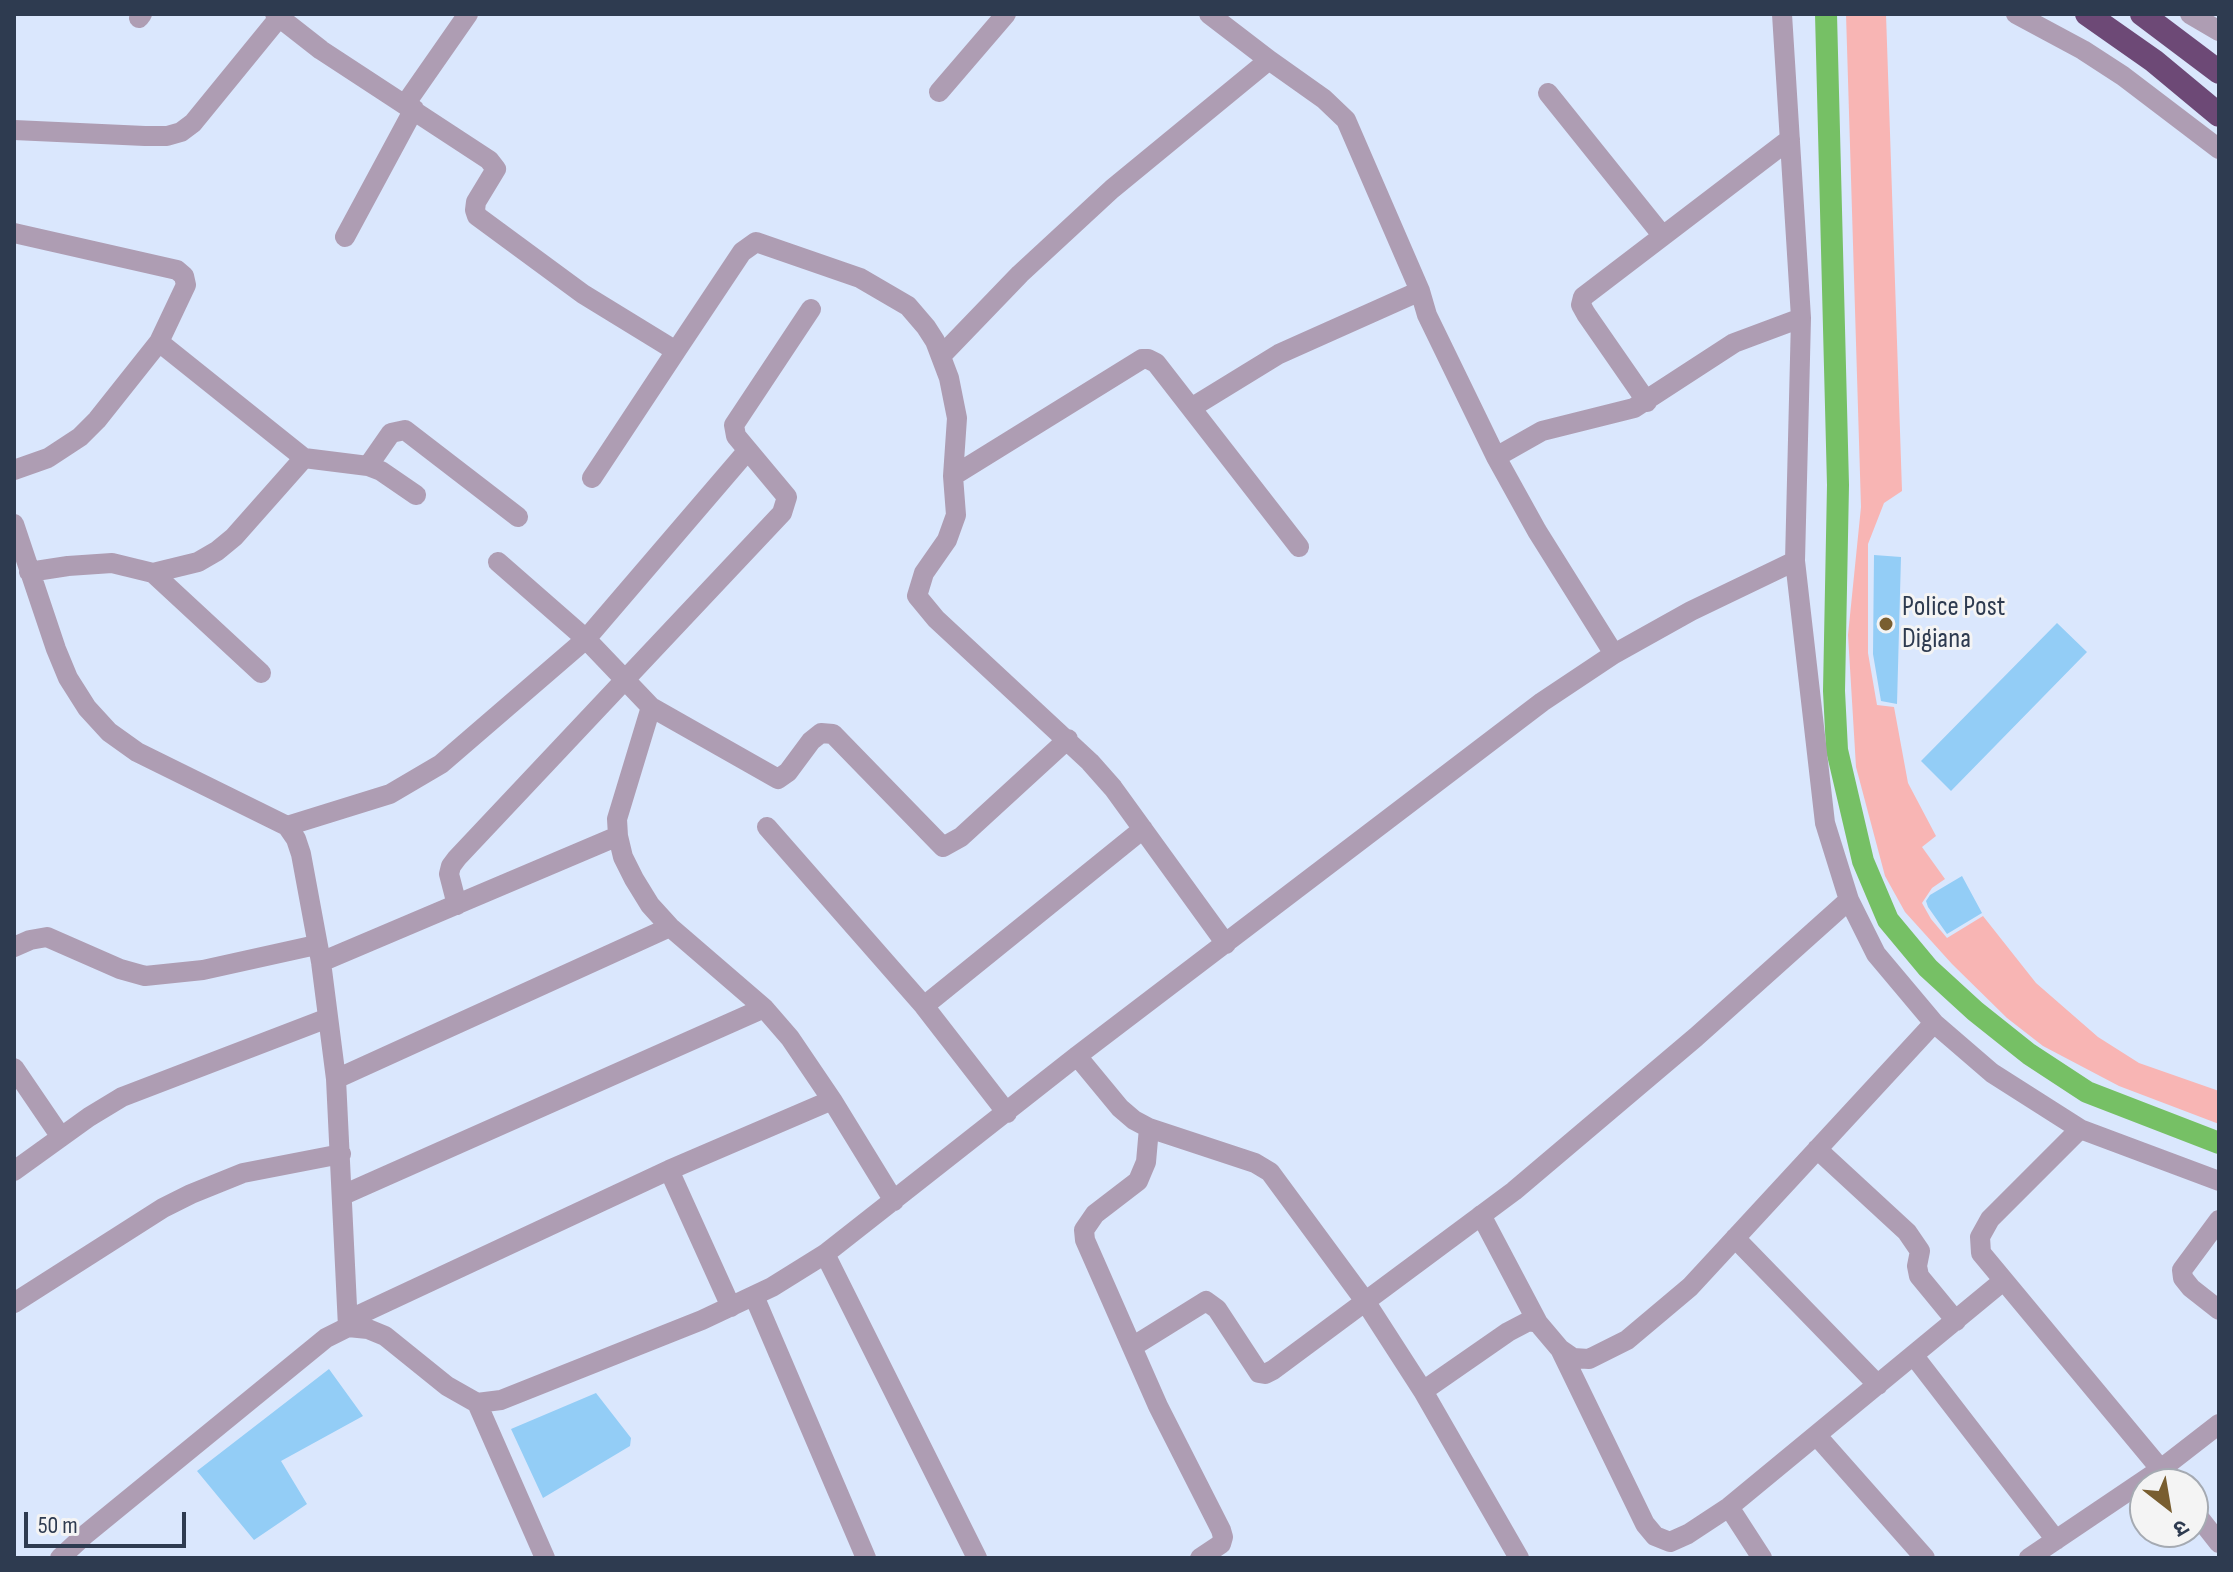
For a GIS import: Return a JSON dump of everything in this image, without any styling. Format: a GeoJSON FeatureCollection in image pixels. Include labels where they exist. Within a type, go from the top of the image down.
{"type":"FeatureCollection","features":[{"type":"Feature","properties":{"kind":"highway"},"geometry":{"type":"LineString","coordinates":[[2087,14],[2154,61],[2219,115]]}},
{"type":"Feature","properties":{"kind":"highway"},"geometry":{"type":"LineString","coordinates":[[2142,14],[2219,72]]}},
{"type":"Feature","properties":{"kind":"street"},"geometry":{"type":"LineString","coordinates":[[345,237],[410,106],[468,14]]}},
{"type":"Feature","properties":{"kind":"street"},"geometry":{"type":"LineString","coordinates":[[939,92],[1006,14]]}},
{"type":"Feature","properties":{"kind":"street"},"geometry":{"type":"LineString","coordinates":[[1209,14],[1324,99],[1346,120],[1442,348],[1496,457],[1537,531],[1614,654]]}},
{"type":"Feature","properties":{"kind":"street"},"geometry":{"type":"LineString","coordinates":[[1782,14],[1801,318],[1795,561],[1825,823],[1849,900],[1876,954],[1934,1023],[1992,1073],[2080,1129],[2219,1181]]}},
{"type":"Feature","properties":{"kind":"street"},"geometry":{"type":"LineString","coordinates":[[2016,14],[2083,50],[2123,76],[2219,149]]}},
{"type":"Feature","properties":{"kind":"street"},"geometry":{"type":"LineString","coordinates":[[2190,14],[2219,31]]}},
{"type":"Feature","properties":{"kind":"street"},"geometry":{"type":"LineString","coordinates":[[14,130],[145,136],[167,136],[181,132],[193,123],[279,15],[321,50],[494,164],[494,175],[476,202],[477,216],[583,294],[676,351]]}},
{"type":"Feature","properties":{"kind":"street"},"geometry":{"type":"LineString","coordinates":[[941,356],[1020,274],[1112,189],[1269,60]]}},
{"type":"Feature","properties":{"kind":"street"},"geometry":{"type":"LineString","coordinates":[[1548,93],[1662,235]]}},
{"type":"Feature","properties":{"kind":"street"},"geometry":{"type":"LineString","coordinates":[[1647,402],[1581,305],[1583,297],[1790,139]]}},
{"type":"Feature","properties":{"kind":"street"},"geometry":{"type":"LineString","coordinates":[[14,233],[177,270],[184,276],[186,285],[159,342],[97,420],[80,437],[48,458],[14,470]]}},
{"type":"Feature","properties":{"kind":"street"},"geometry":{"type":"LineString","coordinates":[[592,478],[742,252],[756,242],[860,278],[908,306],[926,327],[941,356],[955,398],[957,418],[953,476],[956,515],[947,540],[924,573],[917,596],[936,619],[1068,739],[1113,788],[1226,944]]}},
{"type":"Feature","properties":{"kind":"street"},"geometry":{"type":"LineString","coordinates":[[1191,408],[1279,354],[1420,291]]}},
{"type":"Feature","properties":{"kind":"street"},"geometry":{"type":"LineString","coordinates":[[457,905],[449,874],[457,858],[782,513],[787,497],[783,489],[734,430],[736,419],[811,309]]}},
{"type":"Feature","properties":{"kind":"street"},"geometry":{"type":"LineString","coordinates":[[1496,457],[1542,431],[1618,414],[1647,402],[1734,343],[1801,318]]}},
{"type":"Feature","properties":{"kind":"street"},"geometry":{"type":"LineString","coordinates":[[159,342],[304,458],[368,466],[381,471],[416,495]]}},
{"type":"Feature","properties":{"kind":"street"},"geometry":{"type":"LineString","coordinates":[[953,476],[1142,359],[1156,363],[1299,547]]}},
{"type":"Feature","properties":{"kind":"street"},"geometry":{"type":"LineString","coordinates":[[368,466],[391,433],[405,430],[518,517]]}},
{"type":"Feature","properties":{"kind":"street"},"geometry":{"type":"LineString","coordinates":[[287,826],[390,794],[441,764],[586,639],[748,450]]}},
{"type":"Feature","properties":{"kind":"street"},"geometry":{"type":"LineString","coordinates":[[29,572],[112,563],[153,573],[198,562],[234,537],[304,458]]}},
{"type":"Feature","properties":{"kind":"street"},"geometry":{"type":"LineString","coordinates":[[14,524],[68,678],[87,708],[109,732],[137,752],[287,826],[301,854],[336,1079],[348,1324]]}},
{"type":"Feature","properties":{"kind":"street"},"geometry":{"type":"LineString","coordinates":[[348,1324],[385,1336],[447,1386],[477,1403],[501,1400],[754,1296],[825,1254],[1077,1056],[1542,702],[1614,654],[1691,611],[1795,561]]}},
{"type":"Feature","properties":{"kind":"street"},"geometry":{"type":"LineString","coordinates":[[498,562],[586,639],[651,707],[778,779],[788,772],[811,741],[821,733],[833,734],[943,847],[961,837],[1068,739]]}},
{"type":"Feature","properties":{"kind":"street"},"geometry":{"type":"LineString","coordinates":[[153,573],[261,673]]}},
{"type":"Feature","properties":{"kind":"street"},"geometry":{"type":"LineString","coordinates":[[651,707],[617,819],[623,857],[650,905],[670,927],[764,1008],[790,1038],[894,1201]]}},
{"type":"Feature","properties":{"kind":"street"},"geometry":{"type":"LineString","coordinates":[[767,827],[924,1006],[1007,1113]]}},
{"type":"Feature","properties":{"kind":"street"},"geometry":{"type":"LineString","coordinates":[[924,1006],[1143,829]]}},
{"type":"Feature","properties":{"kind":"street"},"geometry":{"type":"LineString","coordinates":[[14,947],[47,937],[120,969],[145,976],[318,954],[457,905],[618,836]]}},
{"type":"Feature","properties":{"kind":"street"},"geometry":{"type":"LineString","coordinates":[[1132,1347],[1206,1301],[1217,1309],[1253,1366],[1265,1374],[1514,1191],[1696,1037],[1849,900]]}},
{"type":"Feature","properties":{"kind":"street"},"geometry":{"type":"LineString","coordinates":[[336,1079],[670,927]]}},
{"type":"Feature","properties":{"kind":"street"},"geometry":{"type":"LineString","coordinates":[[343,1195],[764,1008]]}},
{"type":"Feature","properties":{"kind":"street"},"geometry":{"type":"LineString","coordinates":[[14,1171],[122,1097],[328,1018]]}},
{"type":"Feature","properties":{"kind":"street"},"geometry":{"type":"LineString","coordinates":[[1560,1349],[1573,1358],[1589,1359],[1627,1340],[1690,1287],[1934,1023]]}},
{"type":"Feature","properties":{"kind":"street"},"geometry":{"type":"LineString","coordinates":[[1077,1056],[1120,1108],[1149,1128],[1239,1156],[1270,1172],[1365,1301],[1423,1391],[1519,1558]]}},
{"type":"Feature","properties":{"kind":"street"},"geometry":{"type":"LineString","coordinates":[[14,1068],[61,1137]]}},
{"type":"Feature","properties":{"kind":"street"},"geometry":{"type":"LineString","coordinates":[[60,1558],[326,1338],[348,1324],[669,1170],[832,1100]]}},
{"type":"Feature","properties":{"kind":"street"},"geometry":{"type":"LineString","coordinates":[[1149,1128],[1146,1162],[1138,1181],[1095,1214],[1084,1230],[1085,1240],[1158,1406],[1223,1537],[1215,1550],[1200,1558]]}},
{"type":"Feature","properties":{"kind":"street"},"geometry":{"type":"LineString","coordinates":[[2080,1129],[1990,1219],[1980,1237],[1981,1253],[2160,1468]]}},
{"type":"Feature","properties":{"kind":"street"},"geometry":{"type":"LineString","coordinates":[[1817,1149],[1907,1232],[1920,1251],[1919,1276],[1956,1321]]}},
{"type":"Feature","properties":{"kind":"street"},"geometry":{"type":"LineString","coordinates":[[14,1303],[163,1208],[191,1194],[243,1173],[341,1154]]}},
{"type":"Feature","properties":{"kind":"street"},"geometry":{"type":"LineString","coordinates":[[669,1170],[731,1307]]}},
{"type":"Feature","properties":{"kind":"street"},"geometry":{"type":"LineString","coordinates":[[1481,1215],[1538,1323],[1560,1349],[1645,1524],[1655,1536],[1670,1542],[1729,1507],[2003,1281]]}},
{"type":"Feature","properties":{"kind":"street"},"geometry":{"type":"LineString","coordinates":[[2219,1220],[2182,1270],[2183,1278],[2191,1288],[2219,1310]]}},
{"type":"Feature","properties":{"kind":"street"},"geometry":{"type":"LineString","coordinates":[[1735,1238],[1878,1385]]}},
{"type":"Feature","properties":{"kind":"street"},"geometry":{"type":"LineString","coordinates":[[825,1254],[977,1558]]}},
{"type":"Feature","properties":{"kind":"street"},"geometry":{"type":"LineString","coordinates":[[754,1296],[866,1558]]}},
{"type":"Feature","properties":{"kind":"street"},"geometry":{"type":"LineString","coordinates":[[1423,1391],[1508,1332],[1529,1321],[1538,1323]]}},
{"type":"Feature","properties":{"kind":"street"},"geometry":{"type":"LineString","coordinates":[[1914,1356],[2056,1540]]}},
{"type":"Feature","properties":{"kind":"street"},"geometry":{"type":"LineString","coordinates":[[477,1403],[545,1558]]}},
{"type":"Feature","properties":{"kind":"street"},"geometry":{"type":"LineString","coordinates":[[2175,1468],[2219,1424]]}},
{"type":"Feature","properties":{"kind":"street"},"geometry":{"type":"LineString","coordinates":[[1817,1436],[1925,1558]]}},
{"type":"Feature","properties":{"kind":"street"},"geometry":{"type":"LineString","coordinates":[[2029,1558],[2129,1498]]}},
{"type":"Feature","properties":{"kind":"street"},"geometry":{"type":"LineString","coordinates":[[1729,1507],[1762,1558]]}},
{"type":"Feature","properties":{"kind":"shaded area"},"geometry":{"type":"Polygon","coordinates":[[[1846,14],[1886,14],[1902,491],[1884,503],[1868,544],[1868,653],[1877,705],[1894,707],[1908,783],[1936,836],[1922,847],[1945,879],[1932,888],[1922,903],[1947,938],[1983,916],[2036,983],[2098,1037],[2139,1063],[2219,1091],[2219,1124],[2119,1086],[2043,1046],[2007,1018],[1952,964],[1905,912],[1885,876],[1856,767],[1848,635],[1861,507],[1846,14]]]}},
{"type":"Feature","properties":{"kind":"building","name":"Police Post Digiana"},"geometry":{"type":"Polygon","coordinates":[[[1874,555],[1901,557],[1897,704],[1881,701],[1873,654],[1874,555]]]}},
{"type":"Feature","properties":{"kind":"building"},"geometry":{"type":"Polygon","coordinates":[[[2057,623],[2087,652],[1951,791],[1921,761],[2057,623]]]}},
{"type":"Feature","properties":{"kind":"building"},"geometry":{"type":"Polygon","coordinates":[[[1962,876],[1982,913],[1947,934],[1926,901],[1930,895],[1962,876]]]}},
{"type":"Feature","properties":{"kind":"building"},"geometry":{"type":"Polygon","coordinates":[[[329,1369],[363,1416],[281,1461],[307,1504],[254,1540],[197,1471],[329,1369]]]}},
{"type":"Feature","properties":{"kind":"building"},"geometry":{"type":"Polygon","coordinates":[[[596,1393],[631,1438],[630,1446],[543,1498],[511,1429],[596,1393]]]}},
{"type":"Feature","properties":{"kind":"waterway"},"geometry":{"type":"LineString","coordinates":[[1826,14],[1838,485],[1834,691],[1837,750],[1863,861],[1888,920],[1928,968],[2029,1054],[2087,1092],[2219,1143]]}},
{"type":"Feature","properties":{"kind":"place","name":"Police Post Digiana"},"geometry":{"type":"Point","coordinates":[1886,624]}}]}
